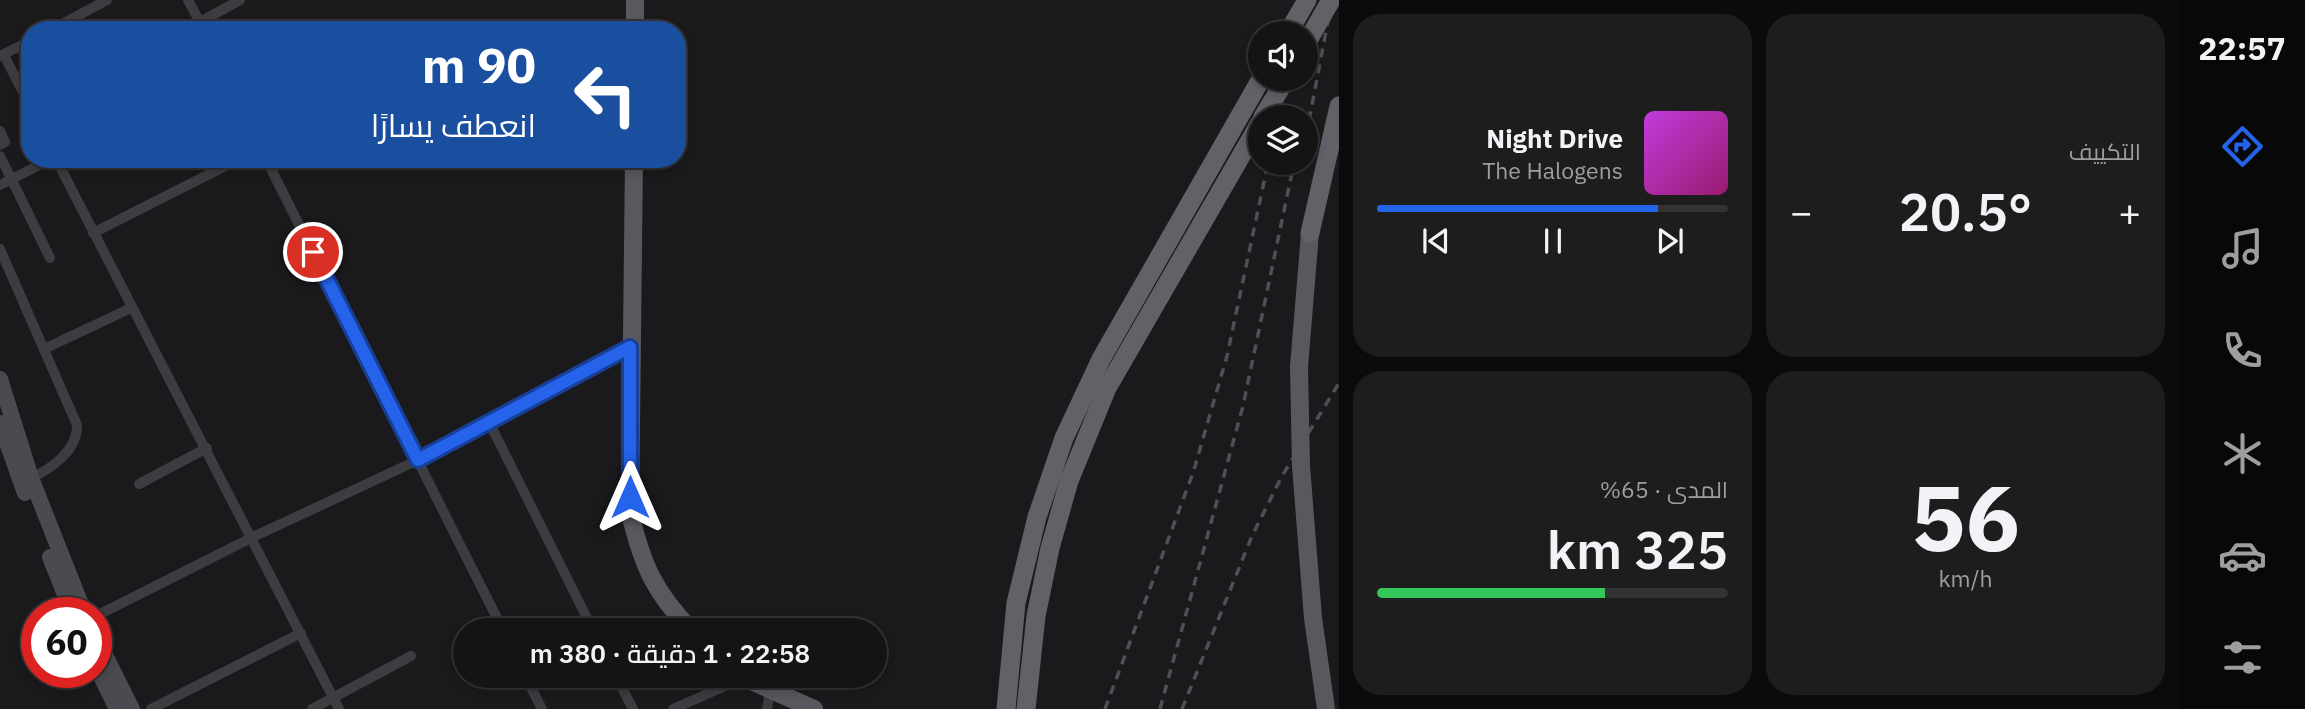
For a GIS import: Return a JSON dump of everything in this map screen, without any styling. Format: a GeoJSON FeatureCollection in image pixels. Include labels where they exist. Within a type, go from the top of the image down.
{"type":"FeatureCollection","features":[{"type":"Feature","properties":{"kind":"highway"},"geometry":{"type":"LineString","coordinates":[[1295,21],[1307,0]]}},
{"type":"Feature","properties":{"kind":"highway"},"geometry":{"type":"LineString","coordinates":[[1318,23],[1331,0]]}},
{"type":"Feature","properties":{"kind":"highway"},"geometry":{"type":"LineString","coordinates":[[1006,709],[1016,603],[1037,517],[1064,438],[1101,359],[1254,91]]}},
{"type":"Feature","properties":{"kind":"highway"},"geometry":{"type":"LineString","coordinates":[[1310,233],[1339,106]]}},
{"type":"Feature","properties":{"kind":"highway"},"geometry":{"type":"LineString","coordinates":[[1026,709],[1036,616],[1050,548],[1069,481],[1107,388],[1248,144]]}},
{"type":"Feature","properties":{"kind":"main road"},"geometry":{"type":"LineString","coordinates":[[635,0],[635,21]]}},
{"type":"Feature","properties":{"kind":"main road"},"geometry":{"type":"LineString","coordinates":[[634,168],[630,513],[640,559],[663,598],[680,618]]}},
{"type":"Feature","properties":{"kind":"main road"},"geometry":{"type":"LineString","coordinates":[[1310,233],[1299,367],[1301,466],[1308,564],[1326,709]]}},
{"type":"Feature","properties":{"kind":"main road"},"geometry":{"type":"LineString","coordinates":[[0,379],[31,478],[78,597]]}},
{"type":"Feature","properties":{"kind":"main road"},"geometry":{"type":"LineString","coordinates":[[0,423],[66,597]]}},
{"type":"Feature","properties":{"kind":"main road"},"geometry":{"type":"LineString","coordinates":[[112,669],[132,709]]}},
{"type":"Feature","properties":{"kind":"main road"},"geometry":{"type":"LineString","coordinates":[[107,688],[117,709]]}},
{"type":"Feature","properties":{"kind":"main road"},"geometry":{"type":"LineString","coordinates":[[754,688],[768,700],[814,709]]}},
{"type":"Feature","properties":{"kind":"street"},"geometry":{"type":"LineString","coordinates":[[74,21],[107,0]]}},
{"type":"Feature","properties":{"kind":"street"},"geometry":{"type":"LineString","coordinates":[[188,0],[199,21]]}},
{"type":"Feature","properties":{"kind":"street"},"geometry":{"type":"LineString","coordinates":[[209,21],[240,0]]}},
{"type":"Feature","properties":{"kind":"street"},"geometry":{"type":"LineString","coordinates":[[21,46],[2,55],[21,90]]}},
{"type":"Feature","properties":{"kind":"street"},"geometry":{"type":"LineString","coordinates":[[0,131],[5,142],[0,145]]}},
{"type":"Feature","properties":{"kind":"street"},"geometry":{"type":"LineString","coordinates":[[0,156],[50,258]]}},
{"type":"Feature","properties":{"kind":"street"},"geometry":{"type":"LineString","coordinates":[[0,185],[33,168]]}},
{"type":"Feature","properties":{"kind":"street"},"geometry":{"type":"LineString","coordinates":[[60,168],[340,709]]}},
{"type":"Feature","properties":{"kind":"street"},"geometry":{"type":"LineString","coordinates":[[93,233],[221,168]]}},
{"type":"Feature","properties":{"kind":"street"},"geometry":{"type":"LineString","coordinates":[[271,168],[496,618]]}},
{"type":"Feature","properties":{"kind":"street"},"geometry":{"type":"LineString","coordinates":[[0,249],[77,425],[77,435],[67,451],[48,470],[31,478]]}},
{"type":"Feature","properties":{"kind":"street"},"geometry":{"type":"LineString","coordinates":[[44,349],[131,308]]}},
{"type":"Feature","properties":{"kind":"street"},"geometry":{"type":"LineString","coordinates":[[112,607],[418,460],[488,420],[630,347]]}},
{"type":"Feature","properties":{"kind":"street"},"geometry":{"type":"LineString","coordinates":[[488,420],[587,618]]}},
{"type":"Feature","properties":{"kind":"street"},"geometry":{"type":"LineString","coordinates":[[139,484],[207,448]]}},
{"type":"Feature","properties":{"kind":"street"},"geometry":{"type":"LineString","coordinates":[[151,709],[301,633]]}},
{"type":"Feature","properties":{"kind":"street"},"geometry":{"type":"LineString","coordinates":[[312,709],[411,656]]}},
{"type":"Feature","properties":{"kind":"street"},"geometry":{"type":"LineString","coordinates":[[531,688],[542,709]]}},
{"type":"Feature","properties":{"kind":"street"},"geometry":{"type":"LineString","coordinates":[[622,688],[633,709]]}},
{"type":"Feature","properties":{"kind":"street"},"geometry":{"type":"LineString","coordinates":[[673,709],[718,688]]}},
{"type":"Feature","properties":{"kind":"railway"},"geometry":{"type":"LineString","coordinates":[[1296,21],[1300,0]]}},
{"type":"Feature","properties":{"kind":"railway"},"geometry":{"type":"LineString","coordinates":[[1312,105],[1332,0]]}},
{"type":"Feature","properties":{"kind":"railway"},"geometry":{"type":"LineString","coordinates":[[1280,105],[1282,91]]}},
{"type":"Feature","properties":{"kind":"railway"},"geometry":{"type":"LineString","coordinates":[[1105,709],[1193,473],[1227,356],[1265,175]]}},
{"type":"Feature","properties":{"kind":"railway"},"geometry":{"type":"LineString","coordinates":[[1160,709],[1243,406],[1291,175]]}},
{"type":"Feature","properties":{"kind":"railway"},"geometry":{"type":"LineString","coordinates":[[1182,709],[1252,536],[1282,476],[1339,383]]}},
{"type":"Feature","properties":{"kind":"route"},"geometry":{"type":"LineString","coordinates":[[313,252],[418,460],[488,420],[630,347],[630,497]]}}]}
